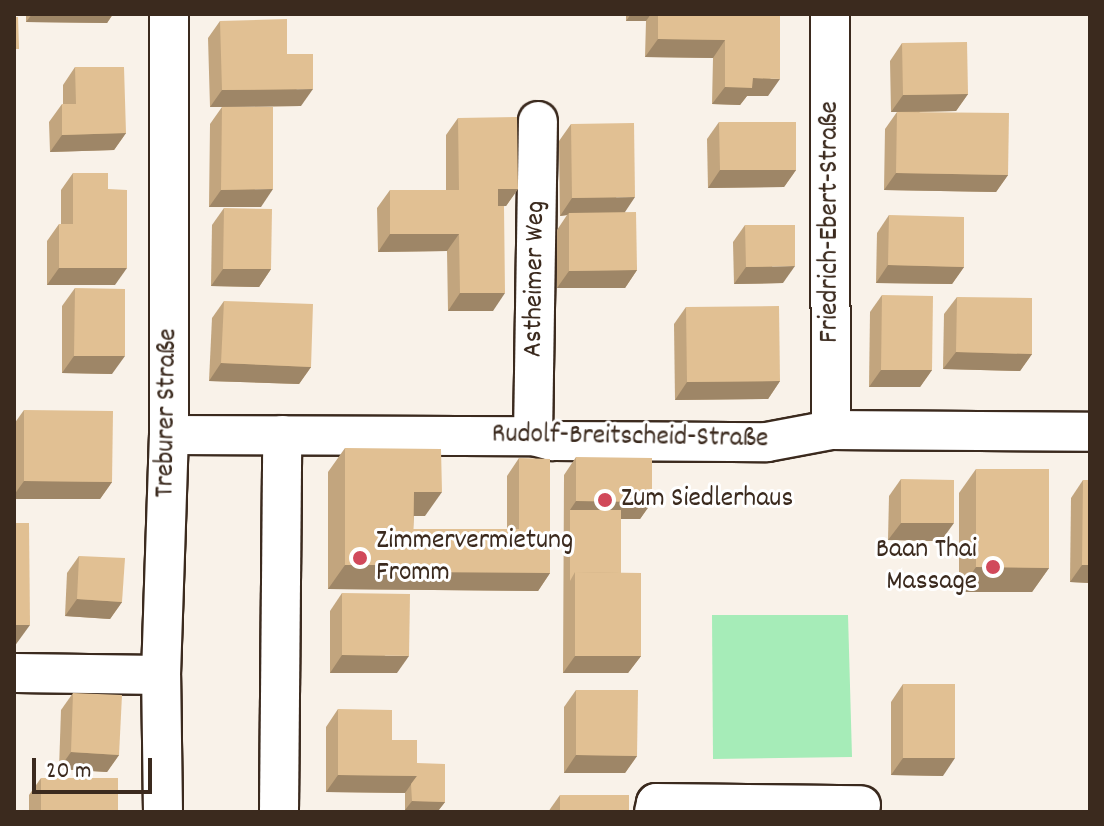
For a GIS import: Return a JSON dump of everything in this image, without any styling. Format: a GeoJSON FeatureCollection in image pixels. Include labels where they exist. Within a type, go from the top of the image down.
{"type":"FeatureCollection","features":[{"type":"Feature","properties":{"kind":"street","name":"Treburer Straße"},"geometry":{"type":"LineString","coordinates":[[163,812],[161,675],[169,435],[169,14]]}},
{"type":"Feature","properties":{"kind":"street","name":"Friedrich-Ebert-Straße"},"geometry":{"type":"LineString","coordinates":[[830,14],[831,430]]}},
{"type":"Feature","properties":{"kind":"street","name":"Astheimer Weg"},"geometry":{"type":"LineString","coordinates":[[533,436],[538,121]]}},
{"type":"Feature","properties":{"kind":"street","name":"Rudolf-Breitscheid-Straße"},"geometry":{"type":"LineString","coordinates":[[169,435],[533,436],[552,441],[767,442],[831,430],[1090,432]]}},
{"type":"Feature","properties":{"kind":"street"},"geometry":{"type":"LineString","coordinates":[[279,812],[282,435]]}},
{"type":"Feature","properties":{"kind":"street"},"geometry":{"type":"LineString","coordinates":[[14,673],[161,675]]}},
{"type":"Feature","properties":{"kind":"street"},"geometry":{"type":"LineString","coordinates":[[654,812],[656,803],[861,805]]}},
{"type":"Feature","properties":{"kind":"green space"},"geometry":{"type":"Polygon","coordinates":[[[712,615],[848,615],[852,757],[713,759],[712,615]]]}},
{"type":"Feature","properties":{"kind":"building"},"geometry":{"type":"Polygon","coordinates":[[[658,14],[780,14],[780,79],[753,78],[752,88],[725,87],[725,40],[658,39],[658,14]]]}},
{"type":"Feature","properties":{"kind":"building"},"geometry":{"type":"Polygon","coordinates":[[[14,17],[18,17],[19,49],[14,49],[14,17]]]}},
{"type":"Feature","properties":{"kind":"building"},"geometry":{"type":"Polygon","coordinates":[[[287,19],[287,54],[313,54],[313,89],[222,90],[220,21],[287,19]]]}},
{"type":"Feature","properties":{"kind":"building"},"geometry":{"type":"Polygon","coordinates":[[[967,42],[968,94],[903,95],[902,43],[967,42]]]}},
{"type":"Feature","properties":{"kind":"building"},"geometry":{"type":"Polygon","coordinates":[[[75,67],[124,67],[126,133],[62,135],[62,104],[76,104],[75,67]]]}},
{"type":"Feature","properties":{"kind":"building"},"geometry":{"type":"Polygon","coordinates":[[[222,107],[273,107],[273,189],[221,190],[222,107]]]}},
{"type":"Feature","properties":{"kind":"building"},"geometry":{"type":"Polygon","coordinates":[[[897,112],[1009,113],[1008,175],[896,173],[897,112]]]}},
{"type":"Feature","properties":{"kind":"building"},"geometry":{"type":"Polygon","coordinates":[[[517,117],[518,189],[498,189],[498,206],[504,206],[505,293],[460,293],[459,234],[390,234],[390,190],[459,190],[458,118],[517,117]]]}},
{"type":"Feature","properties":{"kind":"building"},"geometry":{"type":"Polygon","coordinates":[[[719,122],[796,122],[796,170],[720,170],[719,122]]]}},
{"type":"Feature","properties":{"kind":"building"},"geometry":{"type":"Polygon","coordinates":[[[634,123],[635,197],[572,198],[571,124],[634,123]]]}},
{"type":"Feature","properties":{"kind":"building"},"geometry":{"type":"Polygon","coordinates":[[[73,173],[108,173],[108,189],[127,190],[127,268],[59,268],[59,224],[73,224],[73,173]]]}},
{"type":"Feature","properties":{"kind":"building"},"geometry":{"type":"Polygon","coordinates":[[[224,208],[272,209],[271,269],[223,269],[224,208]]]}},
{"type":"Feature","properties":{"kind":"building"},"geometry":{"type":"Polygon","coordinates":[[[636,212],[637,270],[569,271],[569,213],[636,212]]]}},
{"type":"Feature","properties":{"kind":"building"},"geometry":{"type":"Polygon","coordinates":[[[889,215],[964,217],[964,267],[888,265],[889,215]]]}},
{"type":"Feature","properties":{"kind":"building"},"geometry":{"type":"Polygon","coordinates":[[[745,225],[795,225],[795,266],[746,267],[745,225]]]}},
{"type":"Feature","properties":{"kind":"building"},"geometry":{"type":"Polygon","coordinates":[[[75,288],[125,289],[125,356],[74,356],[75,288]]]}},
{"type":"Feature","properties":{"kind":"building"},"geometry":{"type":"Polygon","coordinates":[[[882,295],[933,296],[932,370],[881,370],[882,295]]]}},
{"type":"Feature","properties":{"kind":"building"},"geometry":{"type":"Polygon","coordinates":[[[957,297],[1032,298],[1032,354],[956,352],[957,297]]]}},
{"type":"Feature","properties":{"kind":"building"},"geometry":{"type":"Polygon","coordinates":[[[224,301],[313,304],[311,367],[221,363],[224,301]]]}},
{"type":"Feature","properties":{"kind":"building"},"geometry":{"type":"Polygon","coordinates":[[[779,306],[780,381],[687,382],[686,307],[779,306]]]}},
{"type":"Feature","properties":{"kind":"building"},"geometry":{"type":"Polygon","coordinates":[[[24,410],[113,411],[112,482],[24,481],[24,410]]]}},
{"type":"Feature","properties":{"kind":"building"},"geometry":{"type":"Polygon","coordinates":[[[345,448],[441,449],[442,492],[414,492],[413,565],[345,565],[345,448]]]}},
{"type":"Feature","properties":{"kind":"building"},"geometry":{"type":"Polygon","coordinates":[[[576,457],[652,458],[652,502],[576,501],[576,457]]]}},
{"type":"Feature","properties":{"kind":"building"},"geometry":{"type":"Polygon","coordinates":[[[519,458],[550,459],[550,573],[409,572],[413,565],[413,529],[519,529],[519,458]]]}},
{"type":"Feature","properties":{"kind":"building"},"geometry":{"type":"Polygon","coordinates":[[[976,469],[1049,469],[1049,568],[976,567],[976,469]]]}},
{"type":"Feature","properties":{"kind":"building"},"geometry":{"type":"Polygon","coordinates":[[[901,479],[954,480],[954,523],[901,523],[901,479]]]}},
{"type":"Feature","properties":{"kind":"building"},"geometry":{"type":"Polygon","coordinates":[[[1083,480],[1090,480],[1090,565],[1082,565],[1083,480]]]}},
{"type":"Feature","properties":{"kind":"building"},"geometry":{"type":"Polygon","coordinates":[[[570,510],[621,510],[621,573],[575,572],[570,581],[570,510]]]}},
{"type":"Feature","properties":{"kind":"building"},"geometry":{"type":"Polygon","coordinates":[[[14,523],[29,523],[30,625],[14,625],[14,523]]]}},
{"type":"Feature","properties":{"kind":"building"},"geometry":{"type":"Polygon","coordinates":[[[79,556],[125,558],[122,602],[77,599],[79,556]]]}},
{"type":"Feature","properties":{"kind":"building"},"geometry":{"type":"Polygon","coordinates":[[[575,572],[641,573],[641,656],[575,656],[575,572]]]}},
{"type":"Feature","properties":{"kind":"building"},"geometry":{"type":"Polygon","coordinates":[[[342,593],[410,594],[409,656],[342,655],[342,593]]]}},
{"type":"Feature","properties":{"kind":"building"},"geometry":{"type":"Polygon","coordinates":[[[903,684],[955,684],[955,758],[903,758],[903,684]]]}},
{"type":"Feature","properties":{"kind":"building"},"geometry":{"type":"Polygon","coordinates":[[[576,690],[638,690],[637,756],[576,755],[576,690]]]}},
{"type":"Feature","properties":{"kind":"building"},"geometry":{"type":"Polygon","coordinates":[[[73,693],[122,695],[119,755],[71,752],[73,693]]]}},
{"type":"Feature","properties":{"kind":"building"},"geometry":{"type":"Polygon","coordinates":[[[338,709],[392,710],[392,740],[417,740],[417,776],[338,775],[338,709]]]}},
{"type":"Feature","properties":{"kind":"building"},"geometry":{"type":"Polygon","coordinates":[[[417,763],[445,764],[445,802],[412,801],[411,784],[417,776],[417,763]]]}},
{"type":"Feature","properties":{"kind":"building"},"geometry":{"type":"Polygon","coordinates":[[[41,778],[118,778],[118,812],[41,812],[41,778]]]}},
{"type":"Feature","properties":{"kind":"building"},"geometry":{"type":"Polygon","coordinates":[[[560,795],[629,795],[629,812],[560,812],[560,795]]]}},
{"type":"Feature","properties":{"kind":"place","name":"Zum Siedlerhaus"},"geometry":{"type":"Point","coordinates":[605,500]}},
{"type":"Feature","properties":{"kind":"place","name":"Zimmervermietung Fromm"},"geometry":{"type":"Point","coordinates":[360,558]}},
{"type":"Feature","properties":{"kind":"place","name":"Baan Thai Massage"},"geometry":{"type":"Point","coordinates":[993,567]}}]}
